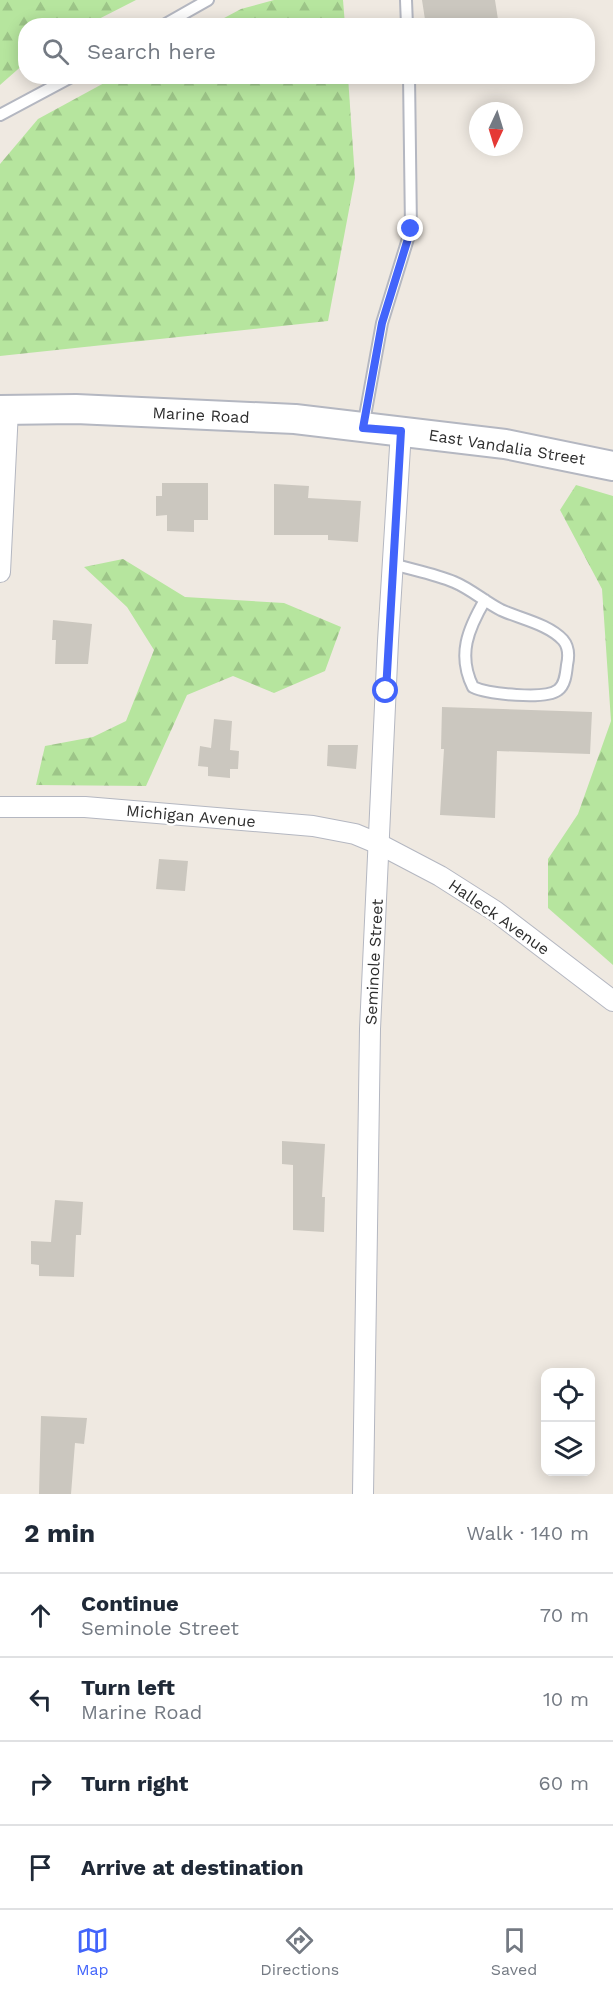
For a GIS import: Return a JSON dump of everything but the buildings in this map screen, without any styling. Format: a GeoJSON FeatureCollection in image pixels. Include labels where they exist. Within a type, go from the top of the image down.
{"type":"FeatureCollection","features":[{"type":"Feature","properties":{"kind":"main road","name":"Marine Road"},"geometry":{"type":"LineString","coordinates":[[4,410],[76,409],[283,419],[401,431]]}},
{"type":"Feature","properties":{"kind":"main road","name":"East Vandalia Street"},"geometry":{"type":"LineString","coordinates":[[401,431],[505,444],[613,466]]}},
{"type":"Feature","properties":{"kind":"street"},"geometry":{"type":"LineString","coordinates":[[0,572],[4,410]]}},
{"type":"Feature","properties":{"kind":"street","name":"Seminole Street"},"geometry":{"type":"LineString","coordinates":[[363,1494],[370,1041],[401,431]]}},
{"type":"Feature","properties":{"kind":"street","name":"Michigan Avenue"},"geometry":{"type":"LineString","coordinates":[[0,807],[85,807],[313,826],[355,834],[379,844]]}},
{"type":"Feature","properties":{"kind":"street","name":"Halleck Avenue"},"geometry":{"type":"LineString","coordinates":[[379,844],[441,876],[495,911],[613,1001]]}},
{"type":"Feature","properties":{"kind":"lane"},"geometry":{"type":"LineString","coordinates":[[176,18],[208,0]]}},
{"type":"Feature","properties":{"kind":"lane"},"geometry":{"type":"LineString","coordinates":[[406,0],[407,18]]}},
{"type":"Feature","properties":{"kind":"lane"},"geometry":{"type":"LineString","coordinates":[[0,115],[58,84]]}},
{"type":"Feature","properties":{"kind":"lane"},"geometry":{"type":"LineString","coordinates":[[363,428],[382,323],[411,229],[409,84]]}},
{"type":"Feature","properties":{"kind":"lane"},"geometry":{"type":"LineString","coordinates":[[393,564],[455,583],[485,600],[500,609],[547,629],[561,638],[568,646],[568,660],[563,684],[557,691],[545,694],[506,694],[473,687],[467,671],[466,640],[472,623],[485,600]]}},
{"type":"Feature","properties":{"kind":"green space"},"geometry":{"type":"Polygon","coordinates":[[[0,0],[136,0],[101,18],[18,18],[18,69],[0,85],[0,0]]]}},
{"type":"Feature","properties":{"kind":"green space"},"geometry":{"type":"Polygon","coordinates":[[[274,0],[343,0],[344,18],[224,18],[241,9],[274,0]]]}},
{"type":"Feature","properties":{"kind":"green space"},"geometry":{"type":"Polygon","coordinates":[[[102,84],[348,84],[355,178],[328,321],[0,356],[0,164],[38,119],[102,84]]]}},
{"type":"Feature","properties":{"kind":"green space"},"geometry":{"type":"Polygon","coordinates":[[[576,485],[613,496],[613,965],[548,908],[548,859],[578,814],[611,721],[602,589],[560,510],[576,485]]]}},
{"type":"Feature","properties":{"kind":"green space"},"geometry":{"type":"Polygon","coordinates":[[[123,559],[185,597],[284,603],[341,627],[325,671],[274,693],[233,676],[187,695],[146,786],[36,785],[45,746],[93,737],[126,721],[154,650],[127,607],[84,567],[123,559]]]}},
{"type":"Feature","properties":{"kind":"route"},"geometry":{"type":"LineString","coordinates":[[386,691],[401,431],[363,428],[382,323],[411,229]]}}]}
